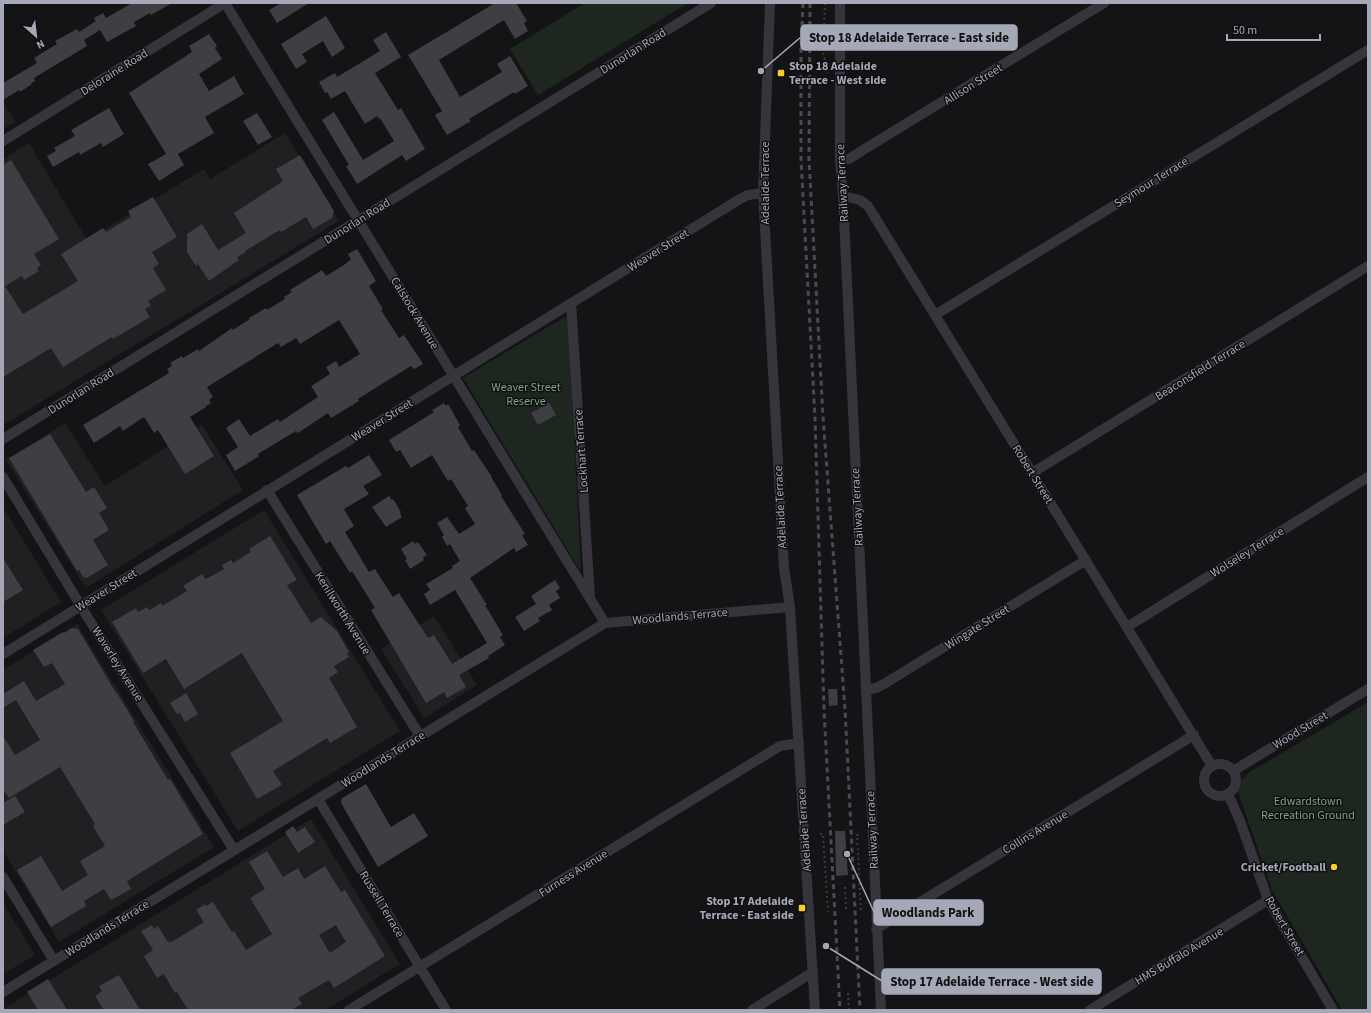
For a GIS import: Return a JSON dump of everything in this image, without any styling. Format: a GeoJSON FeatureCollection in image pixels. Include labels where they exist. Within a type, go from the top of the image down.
{"type":"FeatureCollection","features":[{"type":"Feature","properties":{"kind":"street","name":"Calstock Avenue"},"geometry":{"type":"LineString","coordinates":[[225,3],[605,623]]}},
{"type":"Feature","properties":{"kind":"street","name":"Deloraine Road"},"geometry":{"type":"LineString","coordinates":[[3,140],[225,3]]}},
{"type":"Feature","properties":{"kind":"street","name":"Dunorlan Road"},"geometry":{"type":"LineString","coordinates":[[3,439],[711,3]]}},
{"type":"Feature","properties":{"kind":"street","name":"Adelaide Terrace"},"geometry":{"type":"LineString","coordinates":[[770,3],[763,193],[784,568],[790,607],[815,1010]]}},
{"type":"Feature","properties":{"kind":"street","name":"Railway Terrace"},"geometry":{"type":"LineString","coordinates":[[840,3],[840,160],[843,196],[876,929],[881,1010]]}},
{"type":"Feature","properties":{"kind":"street","name":"Allison Street"},"geometry":{"type":"LineString","coordinates":[[840,160],[849,159],[1104,3]]}},
{"type":"Feature","properties":{"kind":"street","name":"Seymour Terrace"},"geometry":{"type":"LineString","coordinates":[[935,315],[1368,50]]}},
{"type":"Feature","properties":{"kind":"street","name":"Weaver Street"},"geometry":{"type":"LineString","coordinates":[[3,654],[740,199],[748,195],[763,193]]}},
{"type":"Feature","properties":{"kind":"street","name":"Robert Street"},"geometry":{"type":"LineString","coordinates":[[843,196],[860,200],[868,206],[1212,766]]}},
{"type":"Feature","properties":{"kind":"street","name":"Beaconsfield Terrace"},"geometry":{"type":"LineString","coordinates":[[1032,473],[1368,266]]}},
{"type":"Feature","properties":{"kind":"street","name":"Lockhart Terrace"},"geometry":{"type":"LineString","coordinates":[[571,303],[590,599]]}},
{"type":"Feature","properties":{"kind":"street","name":"Wolseley Terrace"},"geometry":{"type":"LineString","coordinates":[[1127,627],[1368,477]]}},
{"type":"Feature","properties":{"kind":"street","name":"Waverley Avenue"},"geometry":{"type":"LineString","coordinates":[[3,478],[81,606],[234,850]]}},
{"type":"Feature","properties":{"kind":"street","name":"Kenilworth Avenue"},"geometry":{"type":"LineString","coordinates":[[267,490],[420,736]]}},
{"type":"Feature","properties":{"kind":"street","name":"Wingate Street"},"geometry":{"type":"LineString","coordinates":[[866,690],[876,688],[888,682],[1086,560]]}},
{"type":"Feature","properties":{"kind":"street","name":"Woodlands Terrace"},"geometry":{"type":"LineString","coordinates":[[3,992],[605,623],[790,607]]}},
{"type":"Feature","properties":{"kind":"street","name":"Wood Street"},"geometry":{"type":"LineString","coordinates":[[1233,771],[1368,689]]}},
{"type":"Feature","properties":{"kind":"street","name":"Collins Avenue"},"geometry":{"type":"LineString","coordinates":[[876,929],[1194,735]]}},
{"type":"Feature","properties":{"kind":"street","name":"Furness Avenue"},"geometry":{"type":"LineString","coordinates":[[349,1010],[780,746],[799,743]]}},
{"type":"Feature","properties":{"kind":"street"},"geometry":{"type":"LineString","coordinates":[[1219,764],[1224,765],[1233,771],[1235,783],[1232,790],[1228,794],[1217,796],[1209,792],[1206,788],[1204,780],[1205,775],[1207,770],[1212,766],[1219,764]]}},
{"type":"Feature","properties":{"kind":"street","name":"Robert Street"},"geometry":{"type":"LineString","coordinates":[[1228,794],[1240,821],[1268,900],[1333,1010]]}},
{"type":"Feature","properties":{"kind":"street","name":"Russell Terrace"},"geometry":{"type":"LineString","coordinates":[[318,799],[446,1010]]}},
{"type":"Feature","properties":{"kind":"street"},"geometry":{"type":"LineString","coordinates":[[3,877],[54,961]]}},
{"type":"Feature","properties":{"kind":"street","name":"HMS Buffalo Avenue"},"geometry":{"type":"LineString","coordinates":[[1090,1010],[1268,900]]}},
{"type":"Feature","properties":{"kind":"street"},"geometry":{"type":"LineString","coordinates":[[752,1010],[813,972]]}},
{"type":"Feature","properties":{"kind":"path"},"geometry":{"type":"LineString","coordinates":[[820,834],[823,834],[828,912]]}},
{"type":"Feature","properties":{"kind":"path"},"geometry":{"type":"LineString","coordinates":[[861,910],[857,835],[862,835]]}},
{"type":"Feature","properties":{"kind":"path"},"geometry":{"type":"LineString","coordinates":[[843,911],[847,911],[845,886]]}},
{"type":"Feature","properties":{"kind":"path"},"geometry":{"type":"LineString","coordinates":[[848,993],[849,1010]]}},
{"type":"Feature","properties":{"kind":"shaded area"},"geometry":{"type":"Polygon","coordinates":[[[3,102],[15,122],[3,129],[3,102]]]}},
{"type":"Feature","properties":{"kind":"shaded area"},"geometry":{"type":"Polygon","coordinates":[[[285,133],[339,221],[3,425],[3,159],[29,143],[87,240],[204,169],[210,179],[285,133]]]}},
{"type":"Feature","properties":{"kind":"shaded area"},"geometry":{"type":"Polygon","coordinates":[[[65,423],[105,486],[202,425],[243,490],[86,588],[6,460],[65,423]]]}},
{"type":"Feature","properties":{"kind":"shaded area"},"geometry":{"type":"Polygon","coordinates":[[[3,507],[61,602],[3,638],[3,507]]]}},
{"type":"Feature","properties":{"kind":"shaded area"},"geometry":{"type":"Polygon","coordinates":[[[264,510],[400,731],[238,831],[101,610],[264,510]]]}},
{"type":"Feature","properties":{"kind":"shaded area"},"geometry":{"type":"Polygon","coordinates":[[[434,616],[477,685],[424,718],[381,649],[434,616]]]}},
{"type":"Feature","properties":{"kind":"shaded area"},"geometry":{"type":"Polygon","coordinates":[[[77,624],[214,847],[59,942],[3,851],[3,670],[77,624]]]}},
{"type":"Feature","properties":{"kind":"shaded area"},"geometry":{"type":"Polygon","coordinates":[[[311,819],[400,964],[325,1010],[3,1010],[3,1009],[311,819]]]}},
{"type":"Feature","properties":{"kind":"shaded area"},"geometry":{"type":"Polygon","coordinates":[[[3,903],[35,955],[3,974],[3,903]]]}},
{"type":"Feature","properties":{"kind":"green space"},"geometry":{"type":"Polygon","coordinates":[[[585,3],[688,3],[538,95],[510,49],[585,3]]]}},
{"type":"Feature","properties":{"kind":"green space","name":"Weaver Street Reserve"},"geometry":{"type":"Polygon","coordinates":[[[568,315],[581,572],[463,378],[568,315]]]}},
{"type":"Feature","properties":{"kind":"green space","name":"Edwardstown Recreation Ground"},"geometry":{"type":"Polygon","coordinates":[[[1368,702],[1368,1010],[1342,1010],[1272,890],[1237,789],[1241,780],[1250,772],[1368,702]]]}},
{"type":"Feature","properties":{"kind":"building"},"geometry":{"type":"Polygon","coordinates":[[[132,3],[172,3],[151,15],[150,13],[134,22],[136,26],[107,42],[100,30],[84,40],[87,46],[34,78],[35,81],[31,83],[32,84],[20,92],[19,90],[3,100],[3,83],[37,63],[34,58],[57,44],[55,41],[77,29],[79,32],[96,21],[94,18],[103,13],[106,18],[132,3]]]}},
{"type":"Feature","properties":{"kind":"building"},"geometry":{"type":"Polygon","coordinates":[[[281,3],[309,3],[277,23],[269,10],[281,3]]]}},
{"type":"Feature","properties":{"kind":"building"},"geometry":{"type":"Polygon","coordinates":[[[495,3],[516,3],[527,21],[524,23],[528,31],[515,39],[504,20],[439,60],[460,97],[502,72],[497,64],[510,56],[528,86],[515,94],[514,92],[469,119],[471,121],[447,135],[435,115],[442,111],[408,55],[495,3]]]}},
{"type":"Feature","properties":{"kind":"building"},"geometry":{"type":"Polygon","coordinates":[[[326,16],[345,48],[332,57],[323,41],[302,54],[307,62],[296,69],[281,44],[326,16]]]}},
{"type":"Feature","properties":{"kind":"building"},"geometry":{"type":"Polygon","coordinates":[[[386,32],[401,57],[375,73],[398,110],[401,108],[425,149],[406,161],[402,155],[357,184],[346,166],[349,165],[322,120],[334,112],[363,160],[394,141],[380,118],[379,119],[377,116],[365,124],[345,91],[331,99],[327,92],[325,93],[319,82],[335,73],[337,77],[380,51],[373,40],[386,32]]]}},
{"type":"Feature","properties":{"kind":"building"},"geometry":{"type":"Polygon","coordinates":[[[209,34],[217,46],[215,48],[222,59],[199,74],[209,91],[234,76],[244,94],[205,117],[214,133],[178,154],[184,165],[159,181],[148,164],[166,154],[129,93],[192,52],[189,46],[209,34]]]}},
{"type":"Feature","properties":{"kind":"building"},"geometry":{"type":"Polygon","coordinates":[[[109,108],[124,134],[103,147],[101,143],[80,155],[79,152],[53,167],[47,156],[56,151],[54,148],[75,136],[71,130],[109,108]]]}},
{"type":"Feature","properties":{"kind":"building"},"geometry":{"type":"Polygon","coordinates":[[[257,113],[272,137],[258,145],[243,121],[257,113]]]}},
{"type":"Feature","properties":{"kind":"building"},"geometry":{"type":"Polygon","coordinates":[[[300,155],[334,211],[332,218],[313,229],[306,217],[281,232],[280,230],[245,251],[246,252],[237,257],[239,260],[209,281],[198,264],[196,266],[187,252],[187,234],[202,224],[218,250],[246,233],[234,213],[283,181],[276,169],[300,155]]]}},
{"type":"Feature","properties":{"kind":"building"},"geometry":{"type":"Polygon","coordinates":[[[11,160],[59,239],[34,254],[41,265],[37,268],[39,271],[24,280],[22,276],[5,286],[23,314],[78,281],[61,254],[103,228],[106,232],[131,217],[128,211],[153,197],[177,237],[152,252],[159,264],[153,268],[166,290],[148,301],[151,306],[145,309],[150,317],[113,339],[112,337],[63,367],[51,348],[3,377],[3,165],[11,160]]]}},
{"type":"Feature","properties":{"kind":"building"},"geometry":{"type":"Polygon","coordinates":[[[357,249],[376,281],[369,286],[383,309],[381,310],[399,338],[404,335],[423,364],[414,369],[411,366],[358,399],[359,401],[331,418],[328,413],[298,433],[296,431],[258,454],[259,456],[235,471],[226,455],[238,447],[226,428],[239,419],[250,436],[278,419],[280,422],[318,397],[311,386],[330,374],[326,367],[336,361],[339,367],[360,354],[339,320],[300,344],[296,338],[281,347],[278,343],[207,387],[213,397],[209,400],[211,403],[190,417],[214,456],[185,474],[158,430],[154,433],[144,417],[123,431],[120,426],[94,443],[83,425],[169,373],[167,369],[172,366],[170,363],[182,356],[183,358],[198,349],[199,351],[232,328],[233,330],[250,319],[249,318],[266,308],[267,310],[285,299],[284,297],[292,292],[290,290],[322,270],[326,276],[347,263],[351,260],[348,254],[357,249]]]}},
{"type":"Feature","properties":{"kind":"building"},"geometry":{"type":"Polygon","coordinates":[[[444,403],[446,406],[448,404],[460,425],[458,427],[472,451],[474,450],[492,477],[502,495],[501,496],[525,534],[522,535],[528,545],[516,552],[514,548],[470,578],[503,635],[500,637],[505,645],[488,656],[489,658],[459,675],[466,687],[447,698],[444,692],[426,703],[371,610],[375,608],[352,571],[350,573],[330,541],[326,544],[297,495],[346,466],[348,468],[369,455],[382,475],[363,486],[369,494],[344,509],[354,526],[345,532],[369,572],[375,569],[393,597],[399,593],[428,638],[434,635],[452,664],[487,643],[455,590],[430,605],[424,594],[430,590],[426,584],[453,568],[452,566],[460,561],[450,544],[447,546],[442,537],[444,535],[437,523],[447,517],[459,534],[475,524],[465,508],[468,506],[451,479],[448,481],[432,455],[411,468],[400,450],[396,452],[389,440],[434,412],[432,410],[444,403]]]}},
{"type":"Feature","properties":{"kind":"building"},"geometry":{"type":"Polygon","coordinates":[[[549,403],[556,415],[538,425],[531,413],[549,403]]]}},
{"type":"Feature","properties":{"kind":"building"},"geometry":{"type":"Polygon","coordinates":[[[50,434],[86,492],[94,487],[107,508],[99,513],[109,530],[93,540],[108,565],[87,578],[83,577],[79,570],[77,571],[9,458],[50,434]]]}},
{"type":"Feature","properties":{"kind":"building"},"geometry":{"type":"Polygon","coordinates":[[[389,496],[392,500],[393,499],[401,512],[402,517],[386,527],[372,507],[389,496]]]}},
{"type":"Feature","properties":{"kind":"building"},"geometry":{"type":"Polygon","coordinates":[[[270,536],[297,580],[287,585],[311,623],[321,617],[337,631],[349,652],[347,654],[349,657],[334,666],[338,672],[329,678],[357,727],[330,743],[327,738],[273,771],[282,785],[257,799],[230,753],[283,721],[242,653],[184,689],[166,659],[143,673],[112,622],[136,608],[138,612],[147,607],[150,610],[161,603],[162,606],[187,591],[183,586],[202,574],[206,579],[224,569],[222,565],[231,560],[233,563],[251,552],[249,549],[270,536]]]}},
{"type":"Feature","properties":{"kind":"building"},"geometry":{"type":"Polygon","coordinates":[[[413,541],[415,544],[418,542],[427,555],[423,557],[424,560],[410,569],[405,560],[407,559],[401,549],[413,541]]]}},
{"type":"Feature","properties":{"kind":"building"},"geometry":{"type":"Polygon","coordinates":[[[3,558],[23,590],[3,602],[3,558]]]}},
{"type":"Feature","properties":{"kind":"building"},"geometry":{"type":"Polygon","coordinates":[[[555,580],[560,588],[556,591],[560,598],[549,605],[552,610],[538,618],[540,621],[524,631],[515,617],[536,604],[531,596],[555,580]]]}},
{"type":"Feature","properties":{"kind":"building"},"geometry":{"type":"Polygon","coordinates":[[[72,628],[78,629],[168,780],[170,779],[203,834],[127,881],[131,889],[111,900],[104,889],[84,901],[86,906],[51,927],[17,870],[41,856],[62,891],[88,875],[80,861],[105,846],[93,826],[95,824],[60,767],[9,798],[3,789],[3,736],[15,755],[40,740],[16,700],[3,708],[3,694],[24,681],[36,701],[65,684],[52,663],[44,667],[33,650],[72,628]]]}},
{"type":"Feature","properties":{"kind":"building"},"geometry":{"type":"Polygon","coordinates":[[[828,689],[837,689],[838,705],[829,706],[828,689]]]}},
{"type":"Feature","properties":{"kind":"building"},"geometry":{"type":"Polygon","coordinates":[[[186,693],[198,714],[185,722],[180,713],[177,714],[170,703],[186,693]]]}},
{"type":"Feature","properties":{"kind":"building"},"geometry":{"type":"Polygon","coordinates":[[[366,784],[391,827],[414,813],[428,836],[378,867],[341,803],[342,798],[366,784]]]}},
{"type":"Feature","properties":{"kind":"building"},"geometry":{"type":"Polygon","coordinates":[[[15,796],[25,812],[3,825],[3,803],[15,796]]]}},
{"type":"Feature","properties":{"kind":"building"},"geometry":{"type":"Polygon","coordinates":[[[293,826],[297,832],[305,827],[315,842],[298,853],[285,832],[293,826]]]}},
{"type":"Feature","properties":{"kind":"building"},"geometry":{"type":"Polygon","coordinates":[[[835,831],[845,831],[848,875],[836,876],[835,831]]]}},
{"type":"Feature","properties":{"kind":"building"},"geometry":{"type":"Polygon","coordinates":[[[267,851],[283,877],[298,868],[304,879],[325,866],[341,892],[345,890],[385,956],[334,988],[329,980],[298,998],[302,1004],[291,1010],[188,1010],[177,992],[175,993],[164,974],[157,978],[144,956],[153,950],[141,931],[152,925],[154,929],[158,926],[167,941],[170,943],[204,922],[196,910],[205,904],[206,906],[213,902],[232,932],[234,931],[246,950],[272,934],[250,898],[265,889],[249,862],[267,851]],[[336,925],[319,935],[330,953],[346,942],[336,925]]]}},
{"type":"Feature","properties":{"kind":"building"},"geometry":{"type":"Polygon","coordinates":[[[119,975],[140,1010],[104,1010],[95,996],[102,991],[99,986],[119,975]]]}},
{"type":"Feature","properties":{"kind":"building"},"geometry":{"type":"Polygon","coordinates":[[[48,979],[67,1010],[38,1010],[27,992],[48,979]]]}},
{"type":"Feature","properties":{"kind":"railway"},"geometry":{"type":"LineString","coordinates":[[803,3],[801,49],[801,159],[815,418],[824,710],[840,1010]]}},
{"type":"Feature","properties":{"kind":"railway"},"geometry":{"type":"LineString","coordinates":[[810,3],[809,159],[823,417],[845,709],[860,1010]]}},
{"type":"Feature","properties":{"kind":"place","name":"Stop 18 Adelaide Terrace - East side"},"geometry":{"type":"Point","coordinates":[761,71]}},
{"type":"Feature","properties":{"kind":"place","name":"Stop 18 Adelaide Terrace - West side"},"geometry":{"type":"Point","coordinates":[781,73]}},
{"type":"Feature","properties":{"kind":"place","name":"Woodlands Park"},"geometry":{"type":"Point","coordinates":[847,854]}},
{"type":"Feature","properties":{"kind":"place","name":"Cricket/Football"},"geometry":{"type":"Point","coordinates":[1334,867]}},
{"type":"Feature","properties":{"kind":"place","name":"Stop 17 Adelaide Terrace - East side"},"geometry":{"type":"Point","coordinates":[802,908]}},
{"type":"Feature","properties":{"kind":"place","name":"Stop 17 Adelaide Terrace - West side"},"geometry":{"type":"Point","coordinates":[826,946]}}]}
